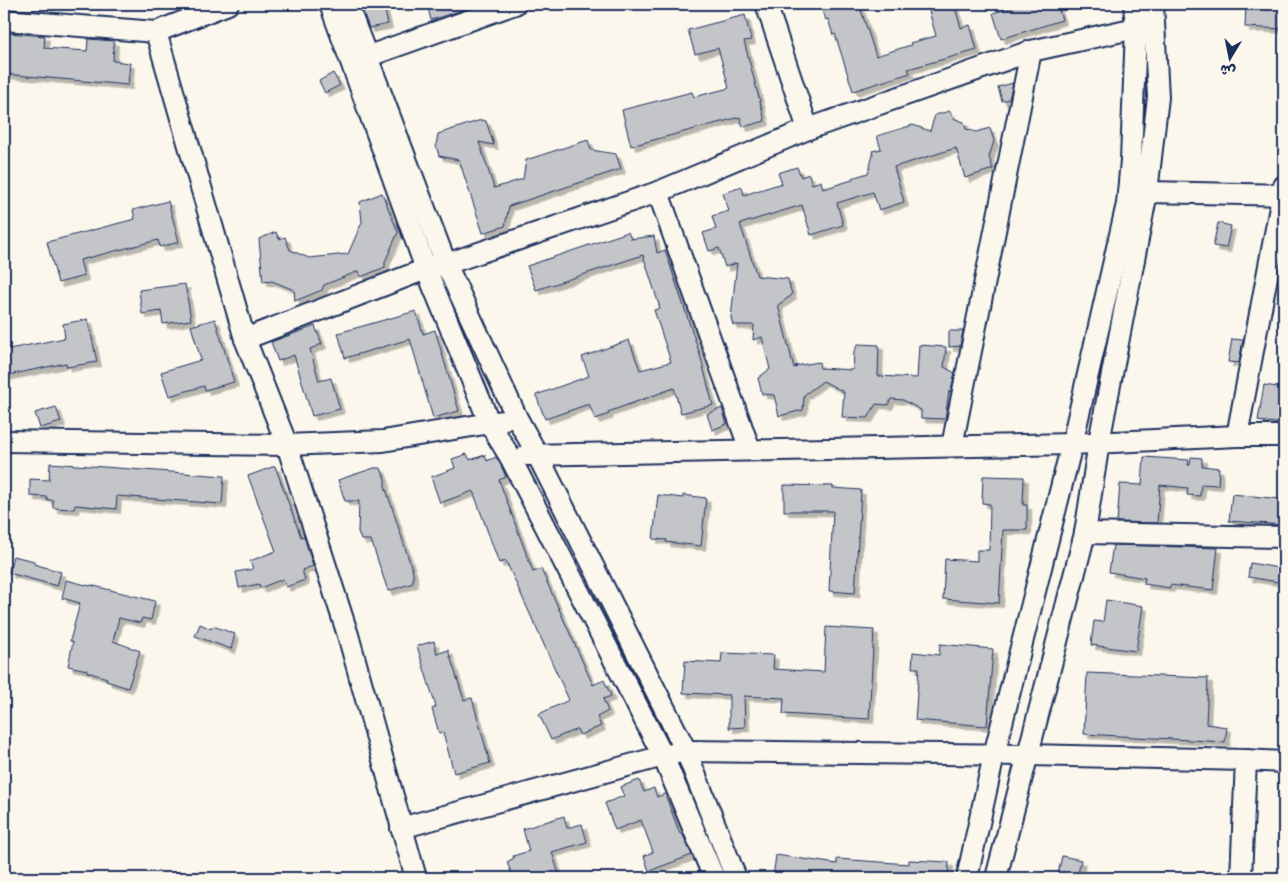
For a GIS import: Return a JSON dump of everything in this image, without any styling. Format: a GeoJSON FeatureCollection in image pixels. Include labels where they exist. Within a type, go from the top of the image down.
{"type":"FeatureCollection","features":[{"type":"Feature","properties":{"kind":"street"},"geometry":{"type":"LineString","coordinates":[[4,20],[156,32],[228,4]]}},
{"type":"Feature","properties":{"kind":"street"},"geometry":{"type":"LineString","coordinates":[[330,4],[426,269],[490,424],[510,457],[663,756],[714,878]]}},
{"type":"Feature","properties":{"kind":"street"},"geometry":{"type":"LineString","coordinates":[[347,4],[446,264],[517,418],[537,454],[686,751],[736,878]]}},
{"type":"Feature","properties":{"kind":"street"},"geometry":{"type":"LineString","coordinates":[[366,57],[515,4]]}},
{"type":"Feature","properties":{"kind":"street"},"geometry":{"type":"LineString","coordinates":[[766,4],[808,129]]}},
{"type":"Feature","properties":{"kind":"street"},"geometry":{"type":"LineString","coordinates":[[966,878],[994,755],[1072,444],[1127,204],[1131,160],[1136,28],[1134,4]]}},
{"type":"Feature","properties":{"kind":"street"},"geometry":{"type":"LineString","coordinates":[[996,878],[1085,533],[1099,442],[1147,192],[1158,97],[1153,4]]}},
{"type":"Feature","properties":{"kind":"street"},"geometry":{"type":"LineString","coordinates":[[245,339],[426,269],[446,264],[658,192],[808,129],[1031,51],[1136,28]]}},
{"type":"Feature","properties":{"kind":"street"},"geometry":{"type":"LineString","coordinates":[[156,32],[245,339],[287,445],[348,635],[416,878]]}},
{"type":"Feature","properties":{"kind":"street"},"geometry":{"type":"LineString","coordinates":[[952,446],[1031,51]]}},
{"type":"Feature","properties":{"kind":"street"},"geometry":{"type":"LineString","coordinates":[[658,192],[750,450]]}},
{"type":"Feature","properties":{"kind":"street"},"geometry":{"type":"LineString","coordinates":[[1147,192],[1283,192],[1237,436]]}},
{"type":"Feature","properties":{"kind":"street"},"geometry":{"type":"LineString","coordinates":[[4,441],[287,445],[383,440],[490,424],[517,418]]}},
{"type":"Feature","properties":{"kind":"street"},"geometry":{"type":"LineString","coordinates":[[510,457],[537,454],[1072,444],[1237,436],[1284,436]]}},
{"type":"Feature","properties":{"kind":"street"},"geometry":{"type":"LineString","coordinates":[[1085,533],[1284,537]]}},
{"type":"Feature","properties":{"kind":"street"},"geometry":{"type":"LineString","coordinates":[[401,828],[686,751],[1028,755],[1284,762]]}},
{"type":"Feature","properties":{"kind":"street"},"geometry":{"type":"LineString","coordinates":[[1241,878],[1246,760]]}},
{"type":"Feature","properties":{"kind":"building"},"geometry":{"type":"Polygon","coordinates":[[[360,4],[383,4],[388,24],[369,28],[360,4]]]}},
{"type":"Feature","properties":{"kind":"building"},"geometry":{"type":"Polygon","coordinates":[[[427,4],[475,4],[475,6],[431,20],[427,4]]]}},
{"type":"Feature","properties":{"kind":"building"},"geometry":{"type":"Polygon","coordinates":[[[820,4],[859,4],[876,56],[911,45],[910,43],[936,36],[927,4],[954,4],[961,28],[970,25],[977,50],[908,69],[910,73],[853,91],[835,34],[833,35],[828,19],[826,20],[820,4]]]}},
{"type":"Feature","properties":{"kind":"building"},"geometry":{"type":"Polygon","coordinates":[[[1024,4],[1057,4],[1062,20],[1001,39],[993,13],[1024,4]]]}},
{"type":"Feature","properties":{"kind":"building"},"geometry":{"type":"Polygon","coordinates":[[[1246,4],[1284,4],[1284,29],[1245,27],[1246,4]]]}},
{"type":"Feature","properties":{"kind":"building"},"geometry":{"type":"Polygon","coordinates":[[[745,15],[751,40],[744,41],[765,121],[743,127],[740,117],[631,146],[622,110],[692,92],[694,97],[729,88],[718,48],[695,54],[688,30],[745,15]]]}},
{"type":"Feature","properties":{"kind":"building"},"geometry":{"type":"Polygon","coordinates":[[[8,33],[45,36],[44,48],[87,51],[88,39],[114,41],[113,61],[130,63],[128,85],[4,74],[4,52],[7,52],[8,33]]]}},
{"type":"Feature","properties":{"kind":"building"},"geometry":{"type":"Polygon","coordinates":[[[333,73],[340,85],[325,93],[319,81],[333,73]]]}},
{"type":"Feature","properties":{"kind":"building"},"geometry":{"type":"Polygon","coordinates":[[[1013,83],[1009,99],[1002,101],[998,87],[1013,83]]]}},
{"type":"Feature","properties":{"kind":"building"},"geometry":{"type":"Polygon","coordinates":[[[950,111],[953,118],[964,122],[966,129],[976,132],[990,128],[994,141],[989,157],[993,169],[965,178],[956,148],[894,167],[904,202],[879,210],[873,192],[837,203],[843,225],[811,235],[802,205],[740,224],[757,276],[788,279],[792,295],[778,305],[794,368],[797,367],[795,366],[819,362],[820,368],[853,370],[854,352],[858,344],[879,345],[878,376],[917,378],[919,345],[946,347],[944,367],[955,373],[951,392],[949,391],[945,419],[921,418],[921,410],[903,400],[891,399],[888,405],[876,404],[868,418],[842,417],[844,392],[823,381],[804,395],[803,410],[779,416],[774,395],[762,394],[758,378],[770,369],[762,337],[753,340],[754,325],[733,325],[731,318],[737,263],[725,267],[719,248],[709,251],[703,233],[716,229],[712,216],[729,211],[723,193],[742,187],[744,195],[782,183],[778,173],[797,167],[801,177],[809,174],[812,184],[821,181],[823,189],[852,180],[852,178],[868,173],[873,155],[872,151],[881,149],[877,136],[913,125],[930,131],[935,115],[950,111]]]}},
{"type":"Feature","properties":{"kind":"building"},"geometry":{"type":"Polygon","coordinates":[[[481,120],[486,121],[494,145],[479,142],[494,188],[523,179],[526,160],[588,140],[591,150],[616,154],[621,169],[509,206],[505,226],[483,233],[459,160],[439,156],[436,145],[438,134],[481,120]]]}},
{"type":"Feature","properties":{"kind":"building"},"geometry":{"type":"Polygon","coordinates":[[[382,193],[398,232],[385,262],[385,267],[361,277],[359,271],[324,285],[322,290],[295,301],[294,290],[272,281],[263,282],[259,239],[276,232],[279,239],[285,237],[290,250],[309,258],[348,254],[362,222],[360,202],[382,193]]]}},
{"type":"Feature","properties":{"kind":"building"},"geometry":{"type":"Polygon","coordinates":[[[168,201],[179,242],[160,247],[158,240],[80,260],[84,276],[58,283],[47,242],[135,219],[133,210],[168,201]]]}},
{"type":"Feature","properties":{"kind":"building"},"geometry":{"type":"Polygon","coordinates":[[[1218,223],[1231,226],[1226,248],[1213,246],[1218,223]]]}},
{"type":"Feature","properties":{"kind":"building"},"geometry":{"type":"Polygon","coordinates":[[[628,232],[631,239],[654,236],[657,253],[665,250],[700,355],[713,405],[681,413],[674,388],[608,412],[609,414],[595,419],[589,404],[545,419],[536,395],[589,376],[582,357],[629,340],[640,370],[671,362],[654,310],[660,308],[643,255],[536,290],[527,266],[628,232]]]}},
{"type":"Feature","properties":{"kind":"building"},"geometry":{"type":"Polygon","coordinates":[[[185,284],[191,320],[163,324],[161,311],[142,314],[139,290],[185,284]]]}},
{"type":"Feature","properties":{"kind":"building"},"geometry":{"type":"Polygon","coordinates":[[[416,311],[423,334],[435,330],[459,411],[433,418],[410,339],[345,358],[338,333],[416,311]]]}},
{"type":"Feature","properties":{"kind":"building"},"geometry":{"type":"Polygon","coordinates":[[[88,319],[97,362],[67,367],[66,363],[4,376],[4,350],[65,338],[63,324],[88,319]]]}},
{"type":"Feature","properties":{"kind":"building"},"geometry":{"type":"Polygon","coordinates":[[[215,319],[234,382],[205,390],[204,386],[169,396],[161,372],[201,360],[191,326],[215,319]]]}},
{"type":"Feature","properties":{"kind":"building"},"geometry":{"type":"Polygon","coordinates":[[[315,326],[322,344],[310,349],[319,381],[331,378],[340,409],[312,416],[294,355],[278,361],[271,342],[315,326]]]}},
{"type":"Feature","properties":{"kind":"building"},"geometry":{"type":"Polygon","coordinates":[[[949,331],[963,331],[960,346],[949,347],[949,331]]]}},
{"type":"Feature","properties":{"kind":"building"},"geometry":{"type":"Polygon","coordinates":[[[1232,339],[1243,340],[1239,363],[1228,362],[1232,339]]]}},
{"type":"Feature","properties":{"kind":"building"},"geometry":{"type":"Polygon","coordinates":[[[1264,385],[1284,388],[1284,424],[1258,421],[1264,385]]]}},
{"type":"Feature","properties":{"kind":"building"},"geometry":{"type":"Polygon","coordinates":[[[56,407],[61,422],[40,428],[35,413],[56,407]]]}},
{"type":"Feature","properties":{"kind":"building"},"geometry":{"type":"Polygon","coordinates":[[[722,408],[727,424],[712,430],[707,414],[722,408]]]}},
{"type":"Feature","properties":{"kind":"building"},"geometry":{"type":"Polygon","coordinates":[[[467,454],[470,460],[485,455],[487,461],[496,457],[500,463],[506,477],[499,480],[533,572],[541,569],[593,685],[604,680],[611,696],[603,699],[608,711],[597,717],[601,726],[580,735],[577,729],[551,740],[539,714],[569,700],[506,561],[499,563],[473,491],[440,503],[431,477],[455,468],[452,459],[467,454]]]}},
{"type":"Feature","properties":{"kind":"building"},"geometry":{"type":"Polygon","coordinates":[[[1144,457],[1189,460],[1188,465],[1190,465],[1191,457],[1202,458],[1202,466],[1219,468],[1218,485],[1201,484],[1200,496],[1187,495],[1188,488],[1160,485],[1157,523],[1117,522],[1120,484],[1142,485],[1144,457]]]}},
{"type":"Feature","properties":{"kind":"building"},"geometry":{"type":"Polygon","coordinates":[[[50,463],[224,476],[222,504],[117,496],[116,509],[75,505],[74,509],[53,508],[53,500],[47,500],[47,497],[30,496],[30,479],[49,480],[50,463]]]}},
{"type":"Feature","properties":{"kind":"building"},"geometry":{"type":"Polygon","coordinates":[[[275,466],[301,537],[304,536],[313,566],[302,570],[305,580],[286,587],[283,579],[260,588],[259,584],[239,588],[236,572],[253,569],[250,561],[276,551],[248,476],[275,466]]]}},
{"type":"Feature","properties":{"kind":"building"},"geometry":{"type":"Polygon","coordinates":[[[374,468],[381,468],[413,572],[413,583],[388,591],[371,540],[361,540],[358,532],[359,501],[345,501],[338,480],[374,468]]]}},
{"type":"Feature","properties":{"kind":"building"},"geometry":{"type":"Polygon","coordinates":[[[983,476],[1024,477],[1023,505],[1027,505],[1027,530],[1003,530],[999,603],[943,599],[945,559],[977,561],[977,550],[989,550],[990,504],[982,503],[983,476]]]}},
{"type":"Feature","properties":{"kind":"building"},"geometry":{"type":"Polygon","coordinates":[[[784,485],[833,486],[833,488],[861,490],[855,593],[829,591],[833,511],[784,511],[784,485]]]}},
{"type":"Feature","properties":{"kind":"building"},"geometry":{"type":"Polygon","coordinates":[[[1232,494],[1281,499],[1280,508],[1284,509],[1284,525],[1229,521],[1232,494]]]}},
{"type":"Feature","properties":{"kind":"building"},"geometry":{"type":"Polygon","coordinates":[[[658,495],[683,498],[683,495],[706,498],[701,546],[653,539],[658,495]]]}},
{"type":"Feature","properties":{"kind":"building"},"geometry":{"type":"Polygon","coordinates":[[[1113,545],[1218,548],[1213,590],[1170,585],[1170,588],[1144,584],[1145,578],[1109,572],[1113,545]]]}},
{"type":"Feature","properties":{"kind":"building"},"geometry":{"type":"Polygon","coordinates":[[[13,556],[34,561],[34,564],[61,572],[57,586],[9,573],[13,556]]]}},
{"type":"Feature","properties":{"kind":"building"},"geometry":{"type":"Polygon","coordinates":[[[1250,563],[1284,569],[1284,583],[1248,577],[1250,563]]]}},
{"type":"Feature","properties":{"kind":"building"},"geometry":{"type":"Polygon","coordinates":[[[66,580],[155,601],[151,620],[142,618],[140,623],[119,618],[113,641],[140,651],[128,688],[106,681],[107,678],[87,672],[87,670],[68,666],[73,642],[70,641],[80,603],[62,598],[66,580]]]}},
{"type":"Feature","properties":{"kind":"building"},"geometry":{"type":"Polygon","coordinates":[[[1106,600],[1143,606],[1136,651],[1091,645],[1094,621],[1103,622],[1106,600]]]}},
{"type":"Feature","properties":{"kind":"building"},"geometry":{"type":"Polygon","coordinates":[[[200,624],[211,629],[213,626],[235,634],[231,649],[195,636],[200,624]]]}},
{"type":"Feature","properties":{"kind":"building"},"geometry":{"type":"Polygon","coordinates":[[[826,627],[874,630],[869,719],[783,714],[784,698],[744,696],[745,727],[729,728],[729,695],[683,693],[685,661],[721,663],[722,653],[774,655],[773,669],[824,672],[826,627]]]}},
{"type":"Feature","properties":{"kind":"building"},"geometry":{"type":"Polygon","coordinates":[[[434,641],[437,654],[448,650],[464,700],[472,698],[490,763],[454,773],[443,732],[439,733],[432,709],[436,707],[417,646],[434,641]]]}},
{"type":"Feature","properties":{"kind":"building"},"geometry":{"type":"Polygon","coordinates":[[[940,644],[993,649],[987,726],[915,720],[919,668],[912,668],[913,652],[939,655],[940,644]]]}},
{"type":"Feature","properties":{"kind":"building"},"geometry":{"type":"Polygon","coordinates":[[[1087,673],[1208,678],[1206,724],[1227,727],[1225,742],[1084,734],[1087,673]]]}},
{"type":"Feature","properties":{"kind":"building"},"geometry":{"type":"Polygon","coordinates":[[[639,780],[644,792],[654,788],[657,797],[665,794],[680,834],[682,833],[692,855],[649,871],[644,856],[653,852],[641,820],[615,830],[605,803],[624,796],[620,787],[639,780]]]}},
{"type":"Feature","properties":{"kind":"building"},"geometry":{"type":"Polygon","coordinates":[[[564,816],[567,828],[582,824],[587,842],[552,852],[560,878],[527,878],[526,874],[519,875],[518,873],[512,875],[507,862],[514,858],[513,856],[529,851],[523,829],[564,816]]]}},
{"type":"Feature","properties":{"kind":"building"},"geometry":{"type":"Polygon","coordinates":[[[776,855],[837,864],[837,859],[909,864],[909,860],[949,862],[948,878],[773,878],[776,855]]]}},
{"type":"Feature","properties":{"kind":"building"},"geometry":{"type":"Polygon","coordinates":[[[1062,856],[1081,860],[1077,878],[1057,878],[1062,856]]]}}]}
